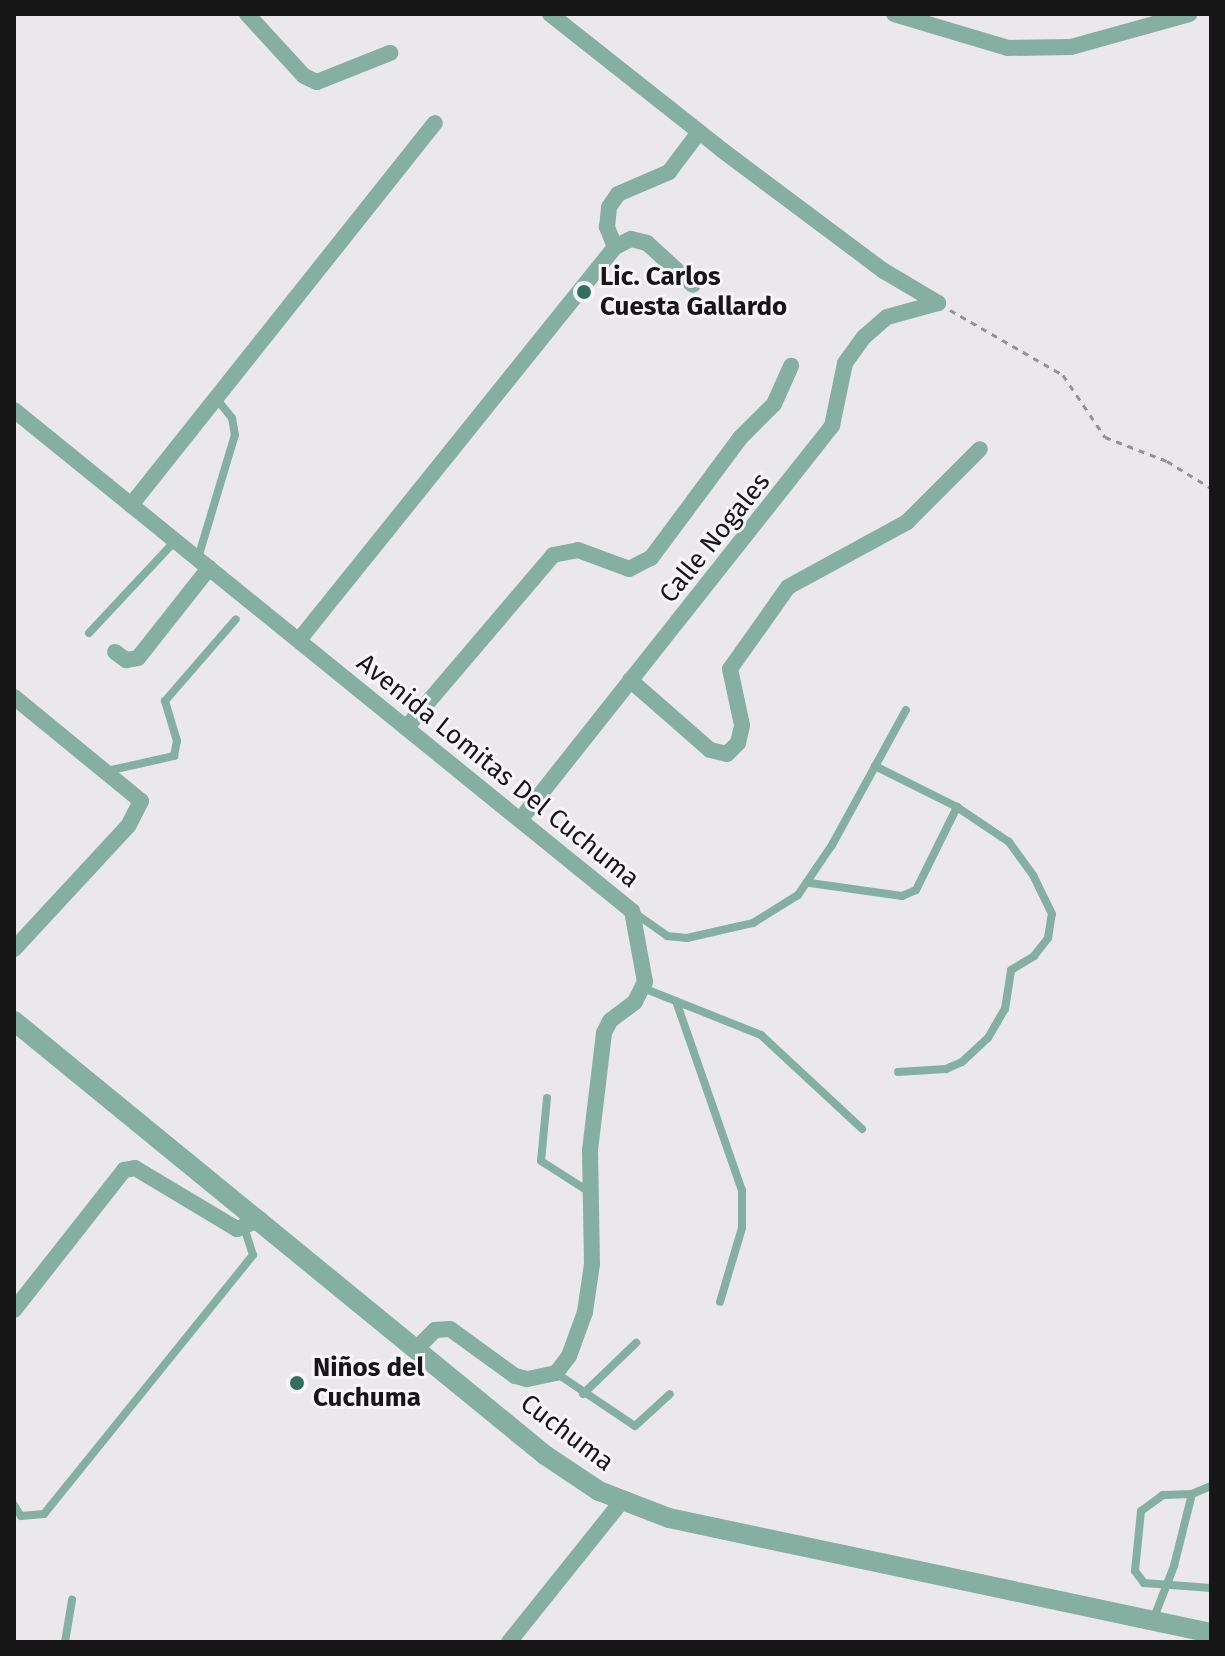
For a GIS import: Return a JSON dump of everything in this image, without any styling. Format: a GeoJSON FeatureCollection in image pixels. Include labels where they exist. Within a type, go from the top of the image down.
{"type":"FeatureCollection","features":[{"type":"Feature","properties":{"kind":"street"},"geometry":{"type":"LineString","coordinates":[[247,14],[304,76],[317,82],[390,53]]}},
{"type":"Feature","properties":{"kind":"street"},"geometry":{"type":"LineString","coordinates":[[550,14],[699,132],[884,271],[938,303]]}},
{"type":"Feature","properties":{"kind":"street"},"geometry":{"type":"LineString","coordinates":[[894,14],[1008,48],[1071,47],[1190,14]]}},
{"type":"Feature","properties":{"kind":"street"},"geometry":{"type":"LineString","coordinates":[[131,505],[435,123]]}},
{"type":"Feature","properties":{"kind":"street"},"geometry":{"type":"LineString","coordinates":[[615,247],[607,227],[609,207],[618,194],[669,172],[699,132]]}},
{"type":"Feature","properties":{"kind":"street"},"geometry":{"type":"LineString","coordinates":[[299,640],[615,247],[631,239],[647,243],[693,285]]}},
{"type":"Feature","properties":{"kind":"street","name":"Calle Nogales"},"geometry":{"type":"LineString","coordinates":[[520,820],[832,426],[845,363],[864,337],[887,317],[938,303]]}},
{"type":"Feature","properties":{"kind":"street"},"geometry":{"type":"LineString","coordinates":[[406,728],[553,555],[578,550],[629,569],[651,558],[740,438],[774,404],[791,366]]}},
{"type":"Feature","properties":{"kind":"street","name":"Avenida Lomitas Del Cuchuma"},"geometry":{"type":"LineString","coordinates":[[14,410],[632,911],[645,972],[643,988]]}},
{"type":"Feature","properties":{"kind":"street"},"geometry":{"type":"LineString","coordinates":[[630,680],[710,750],[727,754],[738,743],[742,725],[730,669],[788,587],[907,522],[980,449]]}},
{"type":"Feature","properties":{"kind":"street"},"geometry":{"type":"LineString","coordinates":[[115,652],[126,660],[138,658],[204,563]]}},
{"type":"Feature","properties":{"kind":"street"},"geometry":{"type":"LineString","coordinates":[[14,697],[133,791],[141,809],[14,949]]}},
{"type":"Feature","properties":{"kind":"street"},"geometry":{"type":"LineString","coordinates":[[418,1347],[435,1330],[450,1329],[515,1376],[537,1380],[556,1373],[569,1356],[587,1301],[594,1239],[590,1150],[604,1033],[643,988]]}},
{"type":"Feature","properties":{"kind":"street","name":"Cuchuma"},"geometry":{"type":"LineString","coordinates":[[15,1023],[252,1225],[418,1347],[545,1455],[621,1502],[669,1518],[1211,1633]]}},
{"type":"Feature","properties":{"kind":"street"},"geometry":{"type":"LineString","coordinates":[[14,1310],[124,1170],[135,1168],[252,1225]]}},
{"type":"Feature","properties":{"kind":"street"},"geometry":{"type":"LineString","coordinates":[[509,1642],[621,1502]]}},
{"type":"Feature","properties":{"kind":"lane"},"geometry":{"type":"LineString","coordinates":[[204,563],[235,435],[232,418],[216,398]]}},
{"type":"Feature","properties":{"kind":"lane"},"geometry":{"type":"LineString","coordinates":[[89,633],[175,541]]}},
{"type":"Feature","properties":{"kind":"lane"},"geometry":{"type":"LineString","coordinates":[[107,771],[174,756],[177,741],[165,701],[236,619]]}},
{"type":"Feature","properties":{"kind":"lane"},"geometry":{"type":"LineString","coordinates":[[632,911],[659,932],[687,938],[753,923],[810,883],[906,710]]}},
{"type":"Feature","properties":{"kind":"lane"},"geometry":{"type":"LineString","coordinates":[[875,766],[957,807],[1009,842],[1033,875],[1052,914],[1048,938],[1034,956],[1011,970],[1005,1009],[988,1038],[962,1062],[946,1069],[898,1072]]}},
{"type":"Feature","properties":{"kind":"lane"},"geometry":{"type":"LineString","coordinates":[[810,883],[910,895],[957,807]]}},
{"type":"Feature","properties":{"kind":"lane"},"geometry":{"type":"LineString","coordinates":[[643,988],[761,1035],[862,1129]]}},
{"type":"Feature","properties":{"kind":"lane"},"geometry":{"type":"LineString","coordinates":[[676,1001],[742,1190],[742,1228],[720,1302]]}},
{"type":"Feature","properties":{"kind":"lane"},"geometry":{"type":"LineString","coordinates":[[547,1098],[541,1161],[592,1194]]}},
{"type":"Feature","properties":{"kind":"lane"},"geometry":{"type":"LineString","coordinates":[[14,1505],[21,1516],[44,1514],[253,1255],[252,1225]]}},
{"type":"Feature","properties":{"kind":"lane"},"geometry":{"type":"LineString","coordinates":[[583,1394],[636,1343]]}},
{"type":"Feature","properties":{"kind":"lane"},"geometry":{"type":"LineString","coordinates":[[556,1373],[635,1426],[642,1424],[670,1394]]}},
{"type":"Feature","properties":{"kind":"lane"},"geometry":{"type":"LineString","coordinates":[[1211,1486],[1192,1494],[1163,1495],[1150,1499],[1141,1511],[1135,1571],[1144,1583],[1211,1588]]}},
{"type":"Feature","properties":{"kind":"lane"},"geometry":{"type":"LineString","coordinates":[[1153,1621],[1192,1494]]}},
{"type":"Feature","properties":{"kind":"lane"},"geometry":{"type":"LineString","coordinates":[[65,1642],[72,1600]]}},
{"type":"Feature","properties":{"kind":"path"},"geometry":{"type":"LineString","coordinates":[[938,303],[1063,375],[1105,437],[1167,461],[1211,488]]}},
{"type":"Feature","properties":{"kind":"place","name":"Lic. Carlos Cuesta Gallardo"},"geometry":{"type":"Point","coordinates":[584,292]}},
{"type":"Feature","properties":{"kind":"place","name":"Niños del Cuchuma"},"geometry":{"type":"Point","coordinates":[297,1383]}}]}
